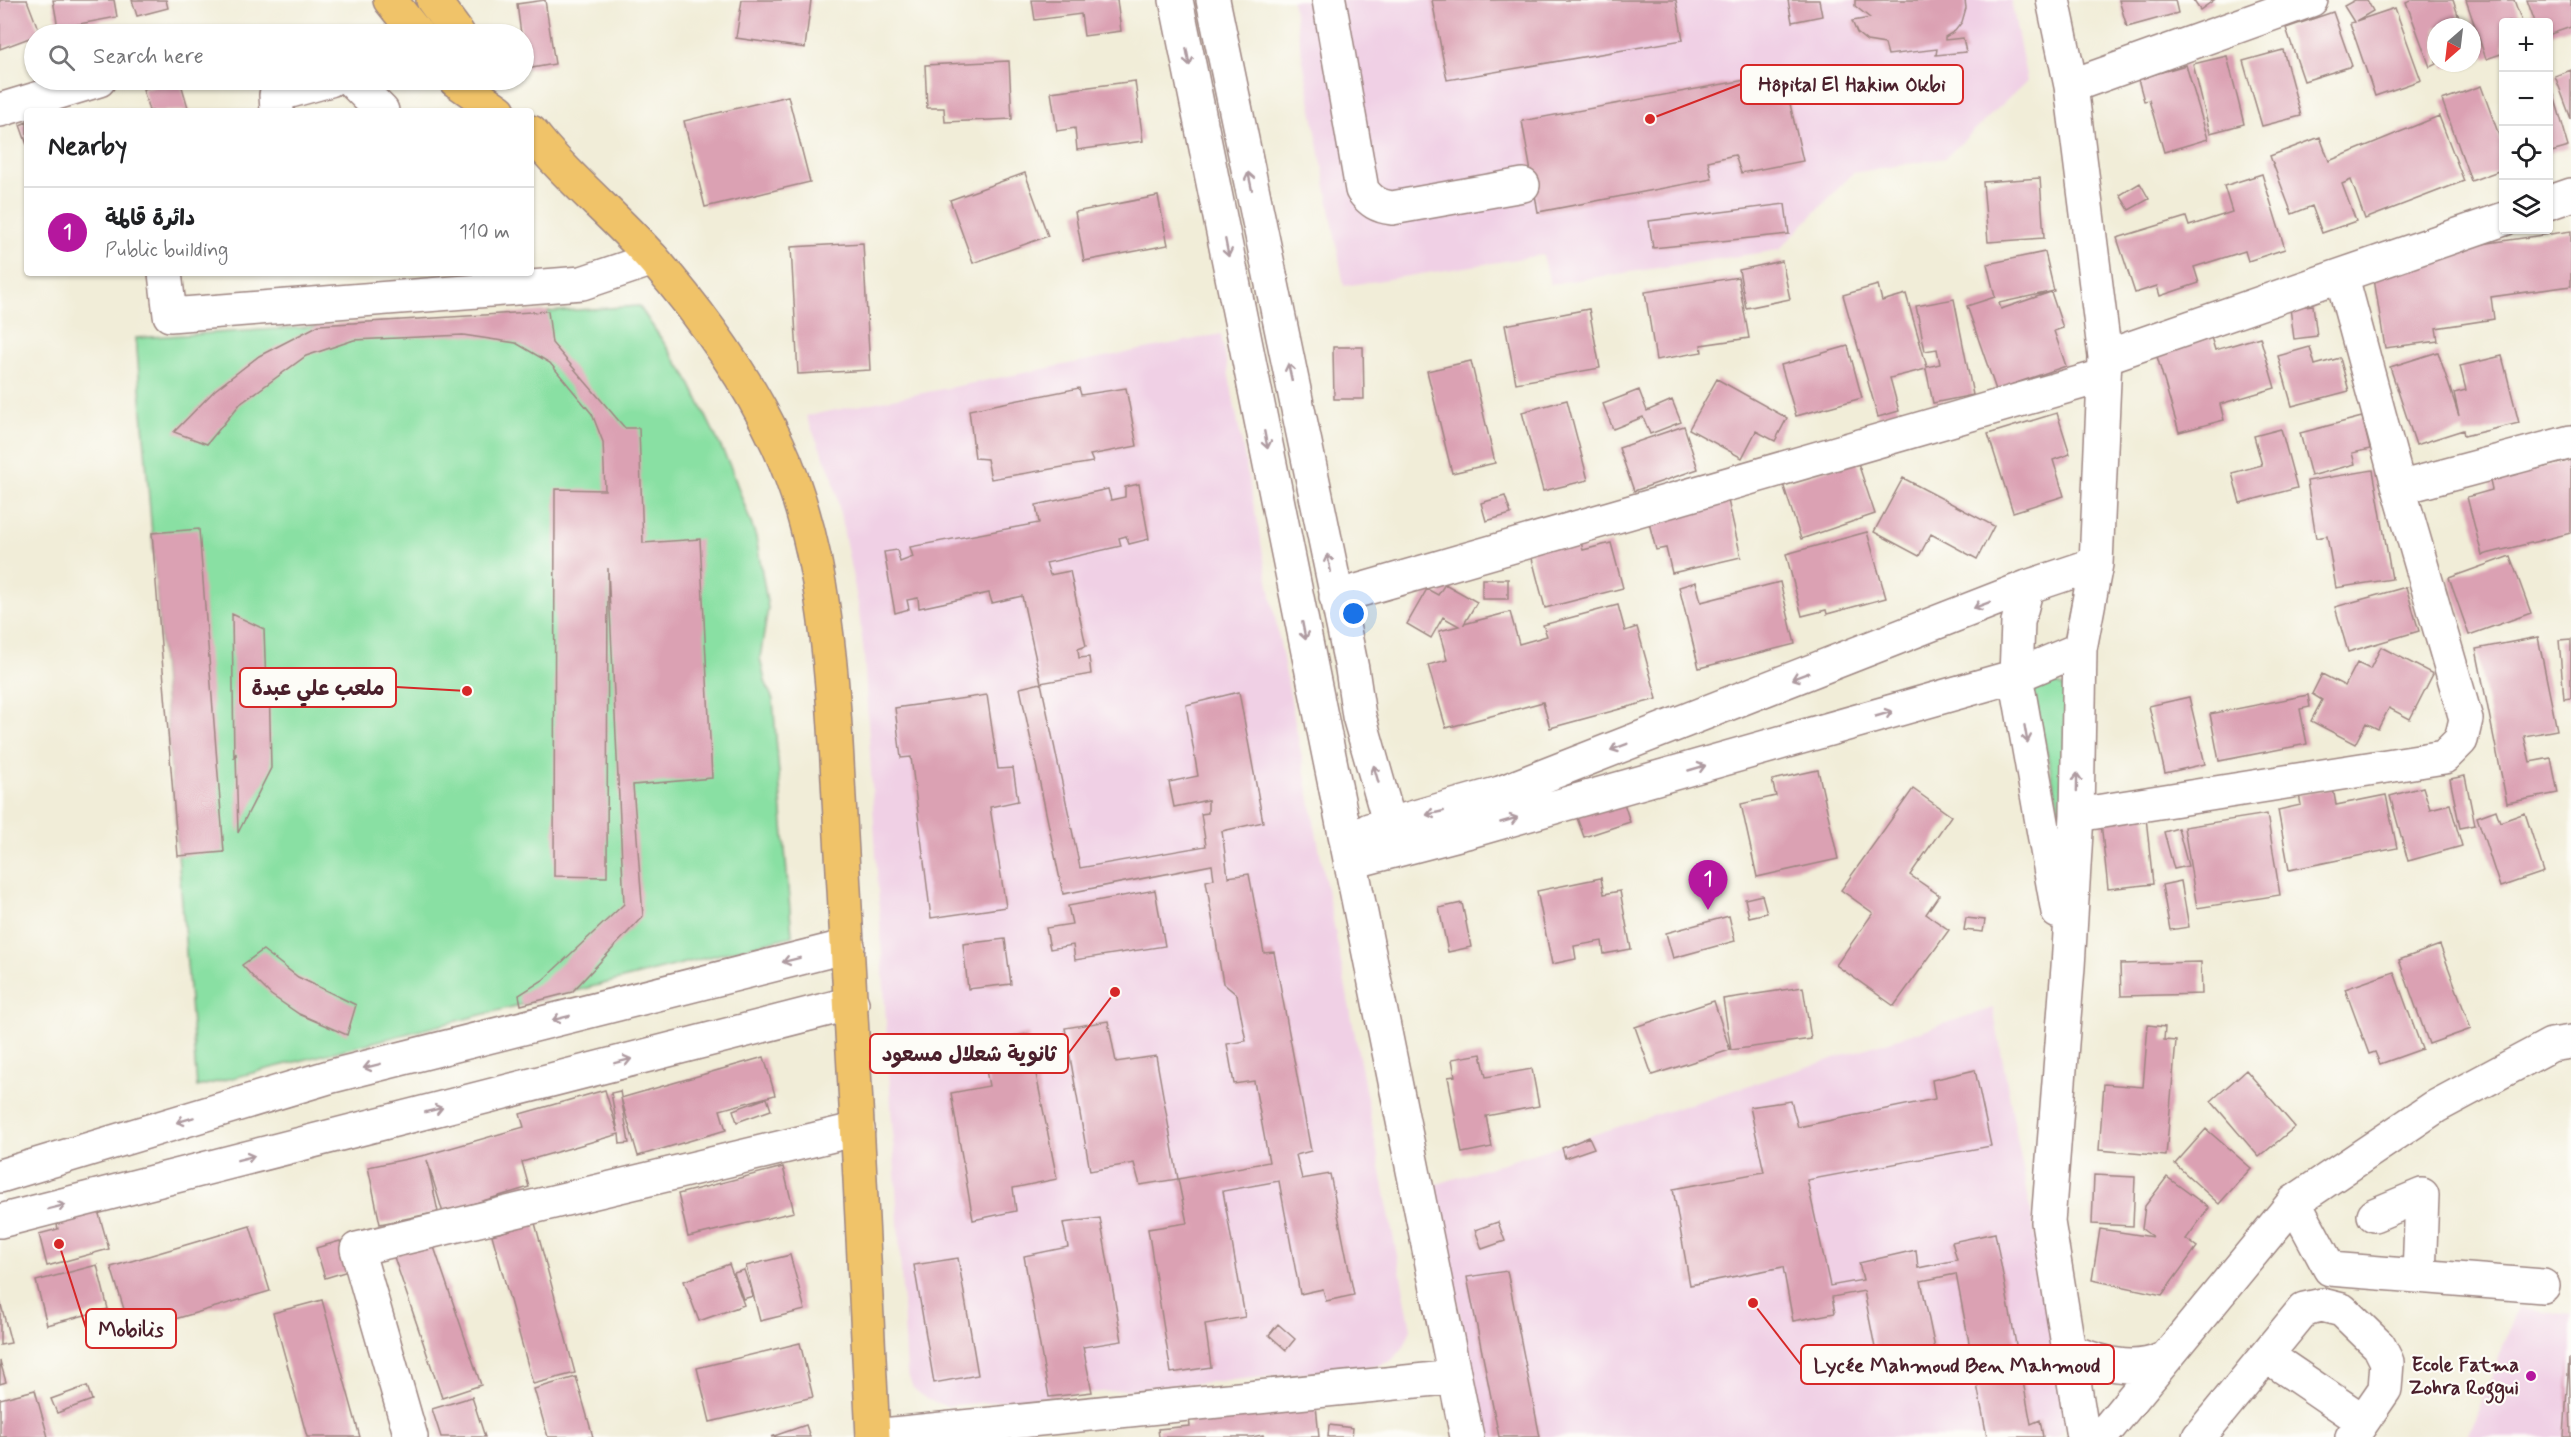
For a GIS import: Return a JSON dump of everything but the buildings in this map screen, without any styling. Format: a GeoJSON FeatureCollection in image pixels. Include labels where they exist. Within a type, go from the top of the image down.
{"type":"FeatureCollection","features":[{"type":"Feature","properties":{"kind":"main road"},"geometry":{"type":"LineString","coordinates":[[390,0],[409,24]]}},
{"type":"Feature","properties":{"kind":"main road"},"geometry":{"type":"LineString","coordinates":[[433,0],[451,24]]}},
{"type":"Feature","properties":{"kind":"main road"},"geometry":{"type":"LineString","coordinates":[[469,90],[495,108]]}},
{"type":"Feature","properties":{"kind":"main road"},"geometry":{"type":"LineString","coordinates":[[502,90],[514,108]]}},
{"type":"Feature","properties":{"kind":"main road"},"geometry":{"type":"LineString","coordinates":[[534,134],[653,259],[717,341],[749,391],[779,447],[802,508],[815,565],[826,638],[835,734],[852,1003],[873,1436]]}},
{"type":"Feature","properties":{"kind":"street"},"geometry":{"type":"LineString","coordinates":[[1176,0],[1467,1437]]}},
{"type":"Feature","properties":{"kind":"street"},"geometry":{"type":"LineString","coordinates":[[1213,0],[1352,669],[1359,716],[1394,837]]}},
{"type":"Feature","properties":{"kind":"street"},"geometry":{"type":"LineString","coordinates":[[1329,0],[1362,190],[1370,201],[1392,208],[1523,185]]}},
{"type":"Feature","properties":{"kind":"street"},"geometry":{"type":"LineString","coordinates":[[2053,0],[2071,86],[2104,367],[2096,564],[2080,649],[2077,815],[2068,967],[2048,1222],[2083,1437]]}},
{"type":"Feature","properties":{"kind":"street"},"geometry":{"type":"LineString","coordinates":[[2071,86],[2311,0]]}},
{"type":"Feature","properties":{"kind":"street"},"geometry":{"type":"LineString","coordinates":[[0,110],[66,90]]}},
{"type":"Feature","properties":{"kind":"street"},"geometry":{"type":"LineString","coordinates":[[277,108],[276,94],[291,90]]}},
{"type":"Feature","properties":{"kind":"street"},"geometry":{"type":"LineString","coordinates":[[361,90],[379,108]]}},
{"type":"Feature","properties":{"kind":"street"},"geometry":{"type":"LineString","coordinates":[[2553,201],[2571,195]]}},
{"type":"Feature","properties":{"kind":"street"},"geometry":{"type":"LineString","coordinates":[[1336,597],[2104,367],[2499,221]]}},
{"type":"Feature","properties":{"kind":"street"},"geometry":{"type":"LineString","coordinates":[[542,274],[582,283],[653,259]]}},
{"type":"Feature","properties":{"kind":"street"},"geometry":{"type":"LineString","coordinates":[[165,276],[170,315],[524,276]]}},
{"type":"Feature","properties":{"kind":"street"},"geometry":{"type":"LineString","coordinates":[[2077,815],[2444,757],[2461,740],[2466,719],[2399,488],[2342,277]]}},
{"type":"Feature","properties":{"kind":"street"},"geometry":{"type":"LineString","coordinates":[[2399,488],[2571,441]]}},
{"type":"Feature","properties":{"kind":"street"},"geometry":{"type":"LineString","coordinates":[[1394,837],[1444,811],[1500,793],[2027,587],[2096,564]]}},
{"type":"Feature","properties":{"kind":"street"},"geometry":{"type":"LineString","coordinates":[[2027,587],[2018,622],[2016,676],[2068,967]]}},
{"type":"Feature","properties":{"kind":"street"},"geometry":{"type":"LineString","coordinates":[[1349,849],[2016,676],[2080,649]]}},
{"type":"Feature","properties":{"kind":"street"},"geometry":{"type":"LineString","coordinates":[[0,1176],[332,1076],[848,946]]}},
{"type":"Feature","properties":{"kind":"street"},"geometry":{"type":"LineString","coordinates":[[0,1221],[852,1003]]}},
{"type":"Feature","properties":{"kind":"street"},"geometry":{"type":"LineString","coordinates":[[2101,1437],[2294,1202],[2435,1107],[2551,1045],[2571,1042]]}},
{"type":"Feature","properties":{"kind":"street"},"geometry":{"type":"LineString","coordinates":[[411,1437],[357,1249],[858,1130]]}},
{"type":"Feature","properties":{"kind":"street"},"geometry":{"type":"LineString","coordinates":[[2374,1215],[2422,1195],[2419,1276]]}},
{"type":"Feature","properties":{"kind":"street"},"geometry":{"type":"LineString","coordinates":[[2294,1202],[2330,1269],[2543,1286]]}},
{"type":"Feature","properties":{"kind":"street"},"geometry":{"type":"LineString","coordinates":[[2199,1437],[2266,1355],[2304,1309],[2322,1305],[2342,1310],[2379,1346],[2387,1362],[2385,1389],[2357,1429],[2266,1355]]}},
{"type":"Feature","properties":{"kind":"street"},"geometry":{"type":"LineString","coordinates":[[2068,1351],[2121,1366],[2143,1366],[2163,1359]]}},
{"type":"Feature","properties":{"kind":"street"},"geometry":{"type":"LineString","coordinates":[[2123,1437],[2163,1359]]}},
{"type":"Feature","properties":{"kind":"street"},"geometry":{"type":"LineString","coordinates":[[873,1436],[1455,1377]]}},
{"type":"Feature","properties":{"kind":"shaded area"},"geometry":{"type":"Polygon","coordinates":[[[1292,0],[2011,0],[2027,81],[1945,158],[1853,173],[1779,250],[1550,284],[1543,255],[1344,286],[1292,0]]]}},
{"type":"Feature","properties":{"kind":"shaded area"},"geometry":{"type":"Polygon","coordinates":[[[1221,334],[1411,1329],[1404,1347],[1391,1361],[1374,1367],[946,1406],[926,1399],[913,1388],[907,1372],[864,656],[858,604],[833,478],[806,416],[1221,334]]]}},
{"type":"Feature","properties":{"kind":"shaded area"},"geometry":{"type":"Polygon","coordinates":[[[1993,1008],[2070,1422],[2057,1437],[1484,1437],[1434,1185],[1993,1008]]]}},
{"type":"Feature","properties":{"kind":"shaded area","name":"Ecole Fatma Zohra Roggui"},"geometry":{"type":"Polygon","coordinates":[[[2518,1307],[2571,1315],[2571,1437],[2468,1437],[2518,1307]]]}},
{"type":"Feature","properties":{"kind":"green space"},"geometry":{"type":"Polygon","coordinates":[[[639,306],[687,377],[731,468],[756,537],[768,608],[760,658],[765,681],[773,700],[792,936],[197,1087],[136,338],[639,306]]]}},
{"type":"Feature","properties":{"kind":"green space"},"geometry":{"type":"Polygon","coordinates":[[[2048,678],[2065,688],[2065,836],[2033,690],[2048,678]]]}},
{"type":"Feature","properties":{"kind":"place","name":"Hôpital El Hakim Okbi"},"geometry":{"type":"Point","coordinates":[1650,119]}},
{"type":"Feature","properties":{"kind":"place","name":"ملعب علي عبدة"},"geometry":{"type":"Point","coordinates":[467,691]}},
{"type":"Feature","properties":{"kind":"place","name":"دائرة قالمة"},"geometry":{"type":"Point","coordinates":[1708,910]}},
{"type":"Feature","properties":{"kind":"place","name":"ثانوية شعلال مسعود"},"geometry":{"type":"Point","coordinates":[1115,992]}},
{"type":"Feature","properties":{"kind":"place","name":"Mobilis"},"geometry":{"type":"Point","coordinates":[59,1244]}},
{"type":"Feature","properties":{"kind":"place","name":"Lycée Mahmoud Ben Mahmoud"},"geometry":{"type":"Point","coordinates":[1753,1303]}},
{"type":"Feature","properties":{"kind":"place","name":"Ecole Fatma Zohra Roggui"},"geometry":{"type":"Point","coordinates":[2531,1376]}}]}
